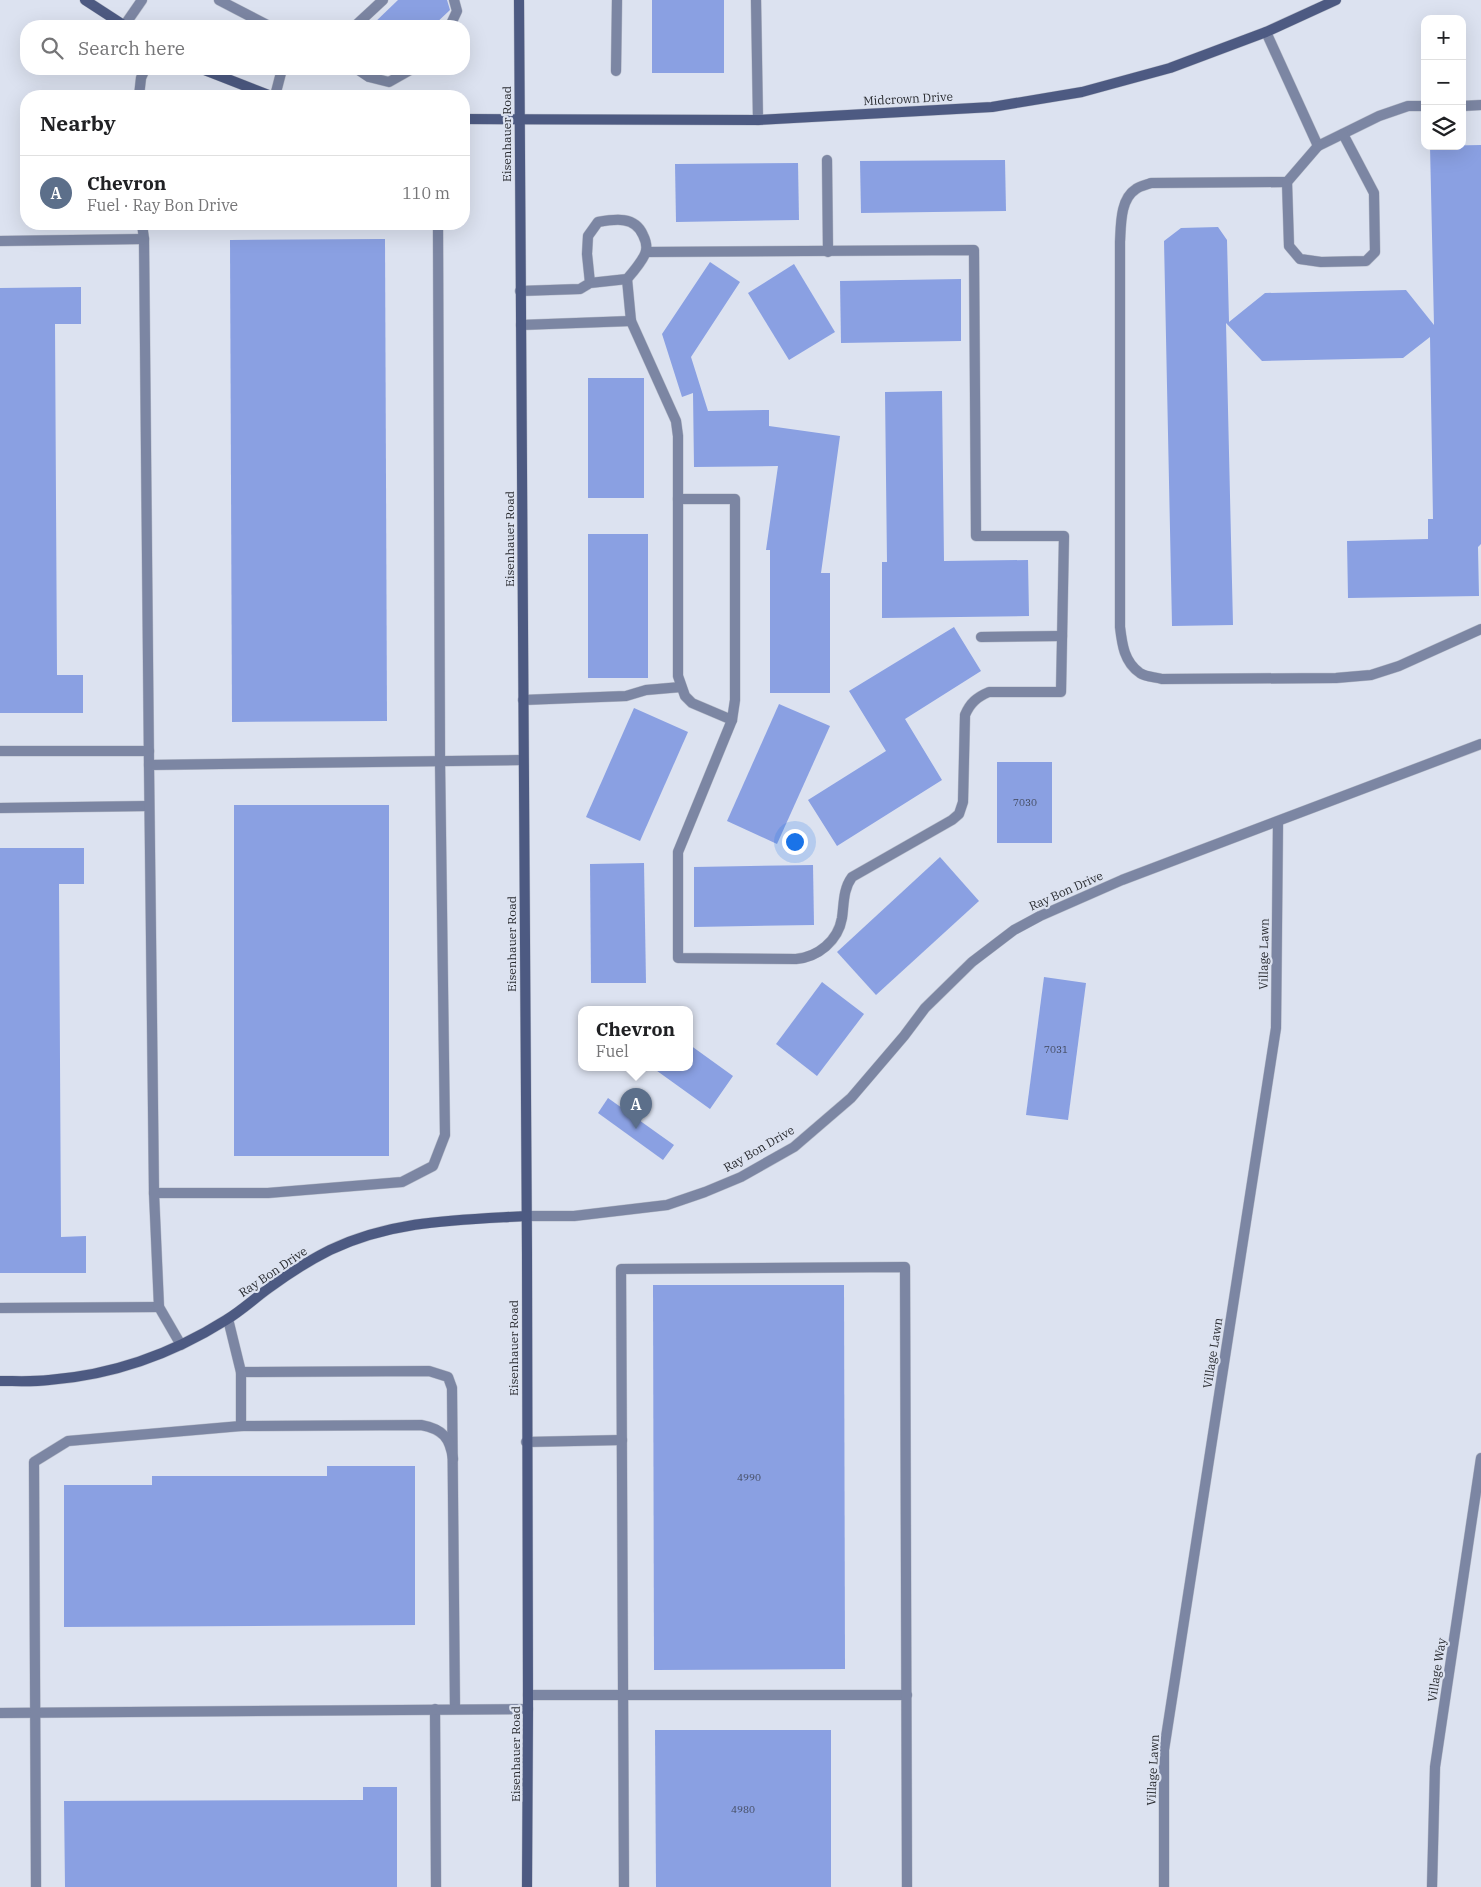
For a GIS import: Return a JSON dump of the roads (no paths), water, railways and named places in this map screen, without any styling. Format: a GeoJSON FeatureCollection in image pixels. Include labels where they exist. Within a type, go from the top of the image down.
{"type":"FeatureCollection","features":[{"type":"Feature","properties":{"kind":"main road"},"geometry":{"type":"LineString","coordinates":[[85,0],[115,20]]}},
{"type":"Feature","properties":{"kind":"main road","name":"Eisenhauer Road"},"geometry":{"type":"LineString","coordinates":[[519,0],[526,1216],[527,1887]]}},
{"type":"Feature","properties":{"kind":"main road","name":"Midcrown Drive"},"geometry":{"type":"LineString","coordinates":[[470,119],[758,120],[992,106],[1082,92],[1170,68],[1266,32],[1336,0]]}},
{"type":"Feature","properties":{"kind":"main road"},"geometry":{"type":"LineString","coordinates":[[217,75],[255,90]]}},
{"type":"Feature","properties":{"kind":"main road","name":"Ray Bon Drive"},"geometry":{"type":"LineString","coordinates":[[0,1381],[47,1380],[86,1376],[160,1355],[228,1319],[300,1267],[330,1250],[362,1237],[395,1228],[430,1222],[526,1216]]}},
{"type":"Feature","properties":{"kind":"street"},"geometry":{"type":"LineString","coordinates":[[128,20],[142,0]]}},
{"type":"Feature","properties":{"kind":"street"},"geometry":{"type":"LineString","coordinates":[[219,0],[257,20]]}},
{"type":"Feature","properties":{"kind":"street"},"geometry":{"type":"LineString","coordinates":[[361,20],[383,0]]}},
{"type":"Feature","properties":{"kind":"street"},"geometry":{"type":"LineString","coordinates":[[453,20],[457,11],[454,0]]}},
{"type":"Feature","properties":{"kind":"street"},"geometry":{"type":"LineString","coordinates":[[616,71],[617,0]]}},
{"type":"Feature","properties":{"kind":"street"},"geometry":{"type":"LineString","coordinates":[[756,0],[758,120]]}},
{"type":"Feature","properties":{"kind":"street"},"geometry":{"type":"LineString","coordinates":[[1266,32],[1318,146]]}},
{"type":"Feature","properties":{"kind":"street"},"geometry":{"type":"LineString","coordinates":[[140,90],[142,75]]}},
{"type":"Feature","properties":{"kind":"street"},"geometry":{"type":"LineString","coordinates":[[277,90],[280,75]]}},
{"type":"Feature","properties":{"kind":"street"},"geometry":{"type":"LineString","coordinates":[[366,75],[389,82],[401,75]]}},
{"type":"Feature","properties":{"kind":"street"},"geometry":{"type":"LineString","coordinates":[[1343,134],[1374,193],[1375,252],[1366,261],[1322,262],[1300,259],[1289,246],[1287,182],[1318,146],[1380,116],[1408,106],[1421,106]]}},
{"type":"Feature","properties":{"kind":"street"},"geometry":{"type":"LineString","coordinates":[[1466,106],[1481,106]]}},
{"type":"Feature","properties":{"kind":"street"},"geometry":{"type":"LineString","coordinates":[[827,160],[828,252]]}},
{"type":"Feature","properties":{"kind":"street"},"geometry":{"type":"LineString","coordinates":[[1287,182],[1151,183],[1135,189],[1128,198],[1122,215],[1120,242],[1120,627],[1122,648],[1128,661],[1140,674],[1162,679],[1336,678],[1370,675],[1399,666],[1481,629]]}},
{"type":"Feature","properties":{"kind":"street"},"geometry":{"type":"LineString","coordinates":[[520,291],[580,290],[590,282],[626,279],[639,264],[646,252],[647,244],[642,231],[632,222],[616,219],[598,222],[588,236],[587,254],[590,282]]}},
{"type":"Feature","properties":{"kind":"street"},"geometry":{"type":"LineString","coordinates":[[143,230],[154,1193],[160,1307],[181,1345]]}},
{"type":"Feature","properties":{"kind":"street"},"geometry":{"type":"LineString","coordinates":[[154,1193],[268,1193],[402,1182],[433,1166],[445,1135],[440,760],[438,230]]}},
{"type":"Feature","properties":{"kind":"street"},"geometry":{"type":"LineString","coordinates":[[0,242],[144,239]]}},
{"type":"Feature","properties":{"kind":"street"},"geometry":{"type":"LineString","coordinates":[[646,252],[974,250],[976,536],[1064,536],[1061,692],[989,692],[980,696],[969,706],[965,714],[963,802],[959,814],[952,820],[852,877],[847,883],[842,921],[836,933],[826,947],[809,958],[678,958],[678,852],[732,720],[735,700],[735,499],[678,499]]}},
{"type":"Feature","properties":{"kind":"street"},"geometry":{"type":"LineString","coordinates":[[626,279],[631,321],[676,421],[678,436],[678,676],[685,696],[692,703],[732,720]]}},
{"type":"Feature","properties":{"kind":"street"},"geometry":{"type":"LineString","coordinates":[[521,325],[631,321]]}},
{"type":"Feature","properties":{"kind":"street"},"geometry":{"type":"LineString","coordinates":[[981,637],[1062,636]]}},
{"type":"Feature","properties":{"kind":"street"},"geometry":{"type":"LineString","coordinates":[[523,700],[626,696],[646,690],[681,687]]}},
{"type":"Feature","properties":{"kind":"street","name":"Ray Bon Drive"},"geometry":{"type":"LineString","coordinates":[[526,1216],[574,1216],[667,1204],[705,1192],[741,1177],[794,1147],[851,1098],[904,1036],[925,1008],[972,962],[1014,930],[1040,916],[1122,880],[1481,744]]}},
{"type":"Feature","properties":{"kind":"street"},"geometry":{"type":"LineString","coordinates":[[0,750],[149,751]]}},
{"type":"Feature","properties":{"kind":"street"},"geometry":{"type":"LineString","coordinates":[[149,765],[523,760]]}},
{"type":"Feature","properties":{"kind":"street"},"geometry":{"type":"LineString","coordinates":[[0,808],[149,806]]}},
{"type":"Feature","properties":{"kind":"street","name":"Village Lawn"},"geometry":{"type":"LineString","coordinates":[[1164,1887],[1164,1750],[1276,1028],[1278,822]]}},
{"type":"Feature","properties":{"kind":"street"},"geometry":{"type":"LineString","coordinates":[[624,1887],[621,1269],[906,1267],[907,1887]]}},
{"type":"Feature","properties":{"kind":"street"},"geometry":{"type":"LineString","coordinates":[[0,1308],[160,1307]]}},
{"type":"Feature","properties":{"kind":"street"},"geometry":{"type":"LineString","coordinates":[[228,1319],[241,1372],[241,1426]]}},
{"type":"Feature","properties":{"kind":"street"},"geometry":{"type":"LineString","coordinates":[[241,1372],[429,1371],[448,1377],[452,1388],[455,1709]]}},
{"type":"Feature","properties":{"kind":"street"},"geometry":{"type":"LineString","coordinates":[[36,1887],[34,1462],[68,1441],[241,1426],[421,1425],[431,1427],[449,1440],[453,1459]]}},
{"type":"Feature","properties":{"kind":"street"},"geometry":{"type":"LineString","coordinates":[[526,1442],[622,1440]]}},
{"type":"Feature","properties":{"kind":"street","name":"Village Way"},"geometry":{"type":"LineString","coordinates":[[1432,1887],[1435,1767],[1481,1458]]}},
{"type":"Feature","properties":{"kind":"street"},"geometry":{"type":"LineString","coordinates":[[528,1695],[907,1695]]}},
{"type":"Feature","properties":{"kind":"street"},"geometry":{"type":"LineString","coordinates":[[435,1709],[436,1887]]}},
{"type":"Feature","properties":{"kind":"street"},"geometry":{"type":"LineString","coordinates":[[0,1713],[528,1709]]}},
{"type":"Feature","properties":{"kind":"place","name":"Chevron"},"geometry":{"type":"Point","coordinates":[636,1129]}}]}
